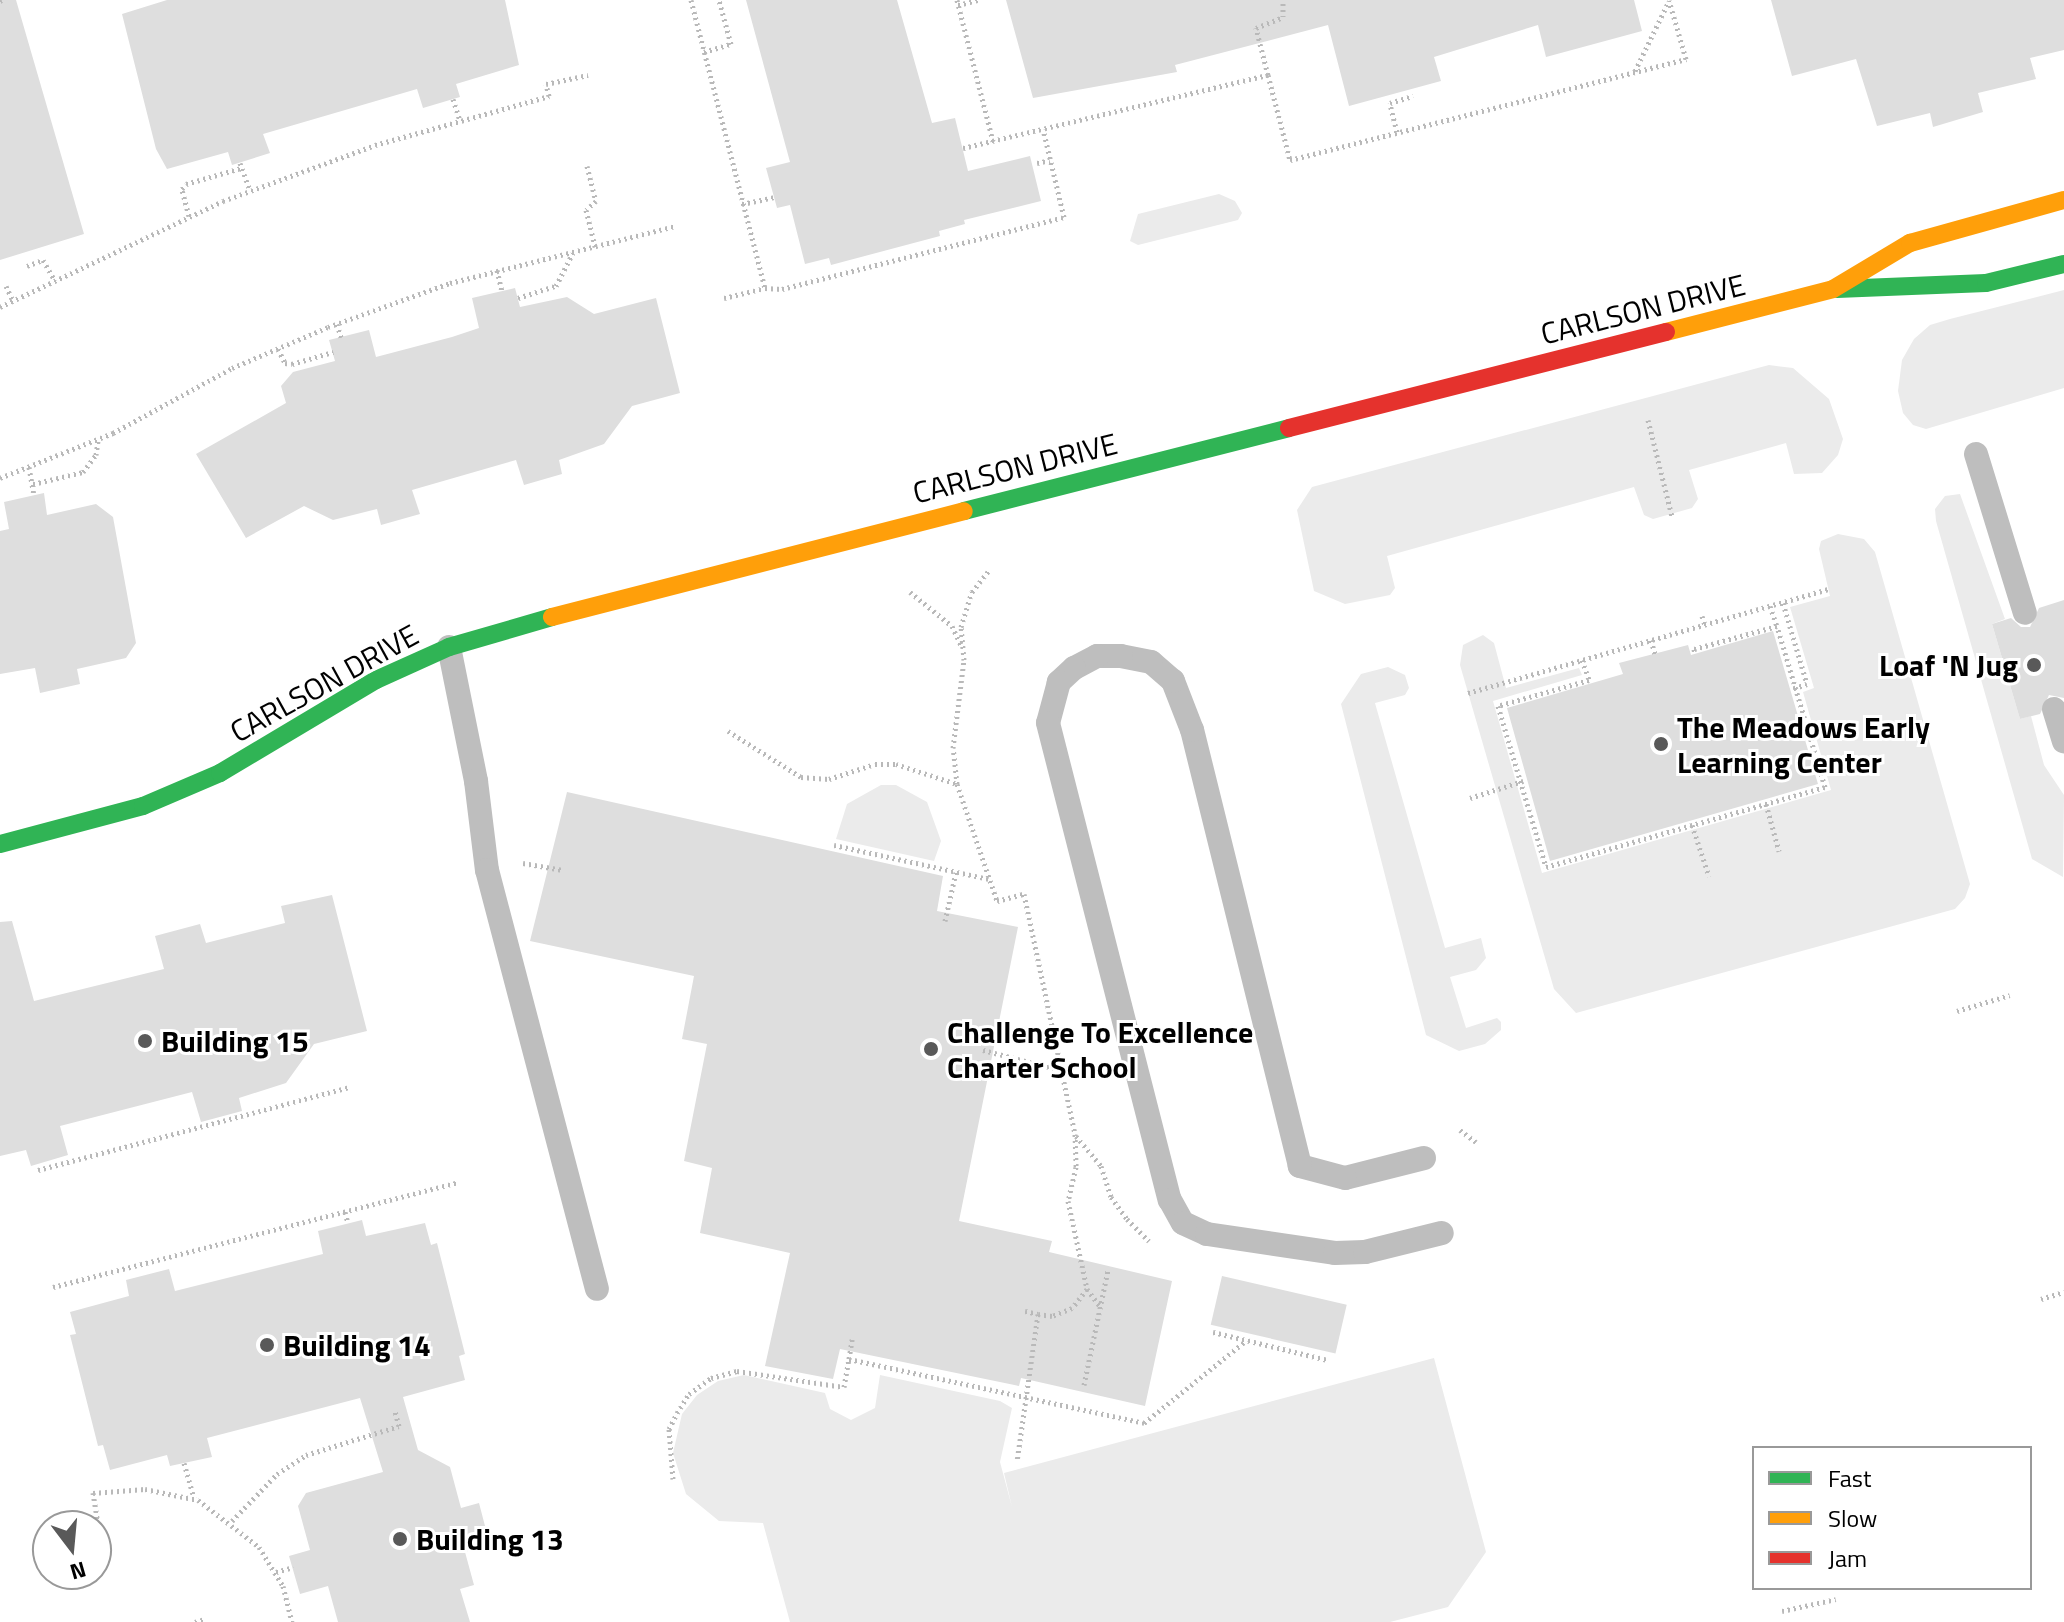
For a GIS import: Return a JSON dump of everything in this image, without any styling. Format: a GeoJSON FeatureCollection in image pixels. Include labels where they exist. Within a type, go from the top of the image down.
{"type":"FeatureCollection","features":[{"type":"Feature","properties":{"kind":"street","name":"CARLSON DRIVE"},"geometry":{"type":"LineString","coordinates":[[0,844],[143,806],[220,773],[376,680],[449,647],[1833,289],[1910,243],[2064,200]]}},
{"type":"Feature","properties":{"kind":"street"},"geometry":{"type":"LineString","coordinates":[[1833,289],[1986,283],[2064,264]]}},
{"type":"Feature","properties":{"kind":"lane"},"geometry":{"type":"LineString","coordinates":[[1976,454],[2025,613]]}},
{"type":"Feature","properties":{"kind":"lane"},"geometry":{"type":"LineString","coordinates":[[449,647],[476,781],[487,870],[597,1289]]}},
{"type":"Feature","properties":{"kind":"lane"},"geometry":{"type":"LineString","coordinates":[[1424,1158],[1345,1178],[1300,1166],[1192,730],[1173,681],[1151,662],[1121,656],[1097,656],[1074,668],[1059,682],[1048,723],[1170,1200],[1183,1223],[1207,1234],[1335,1253],[1365,1252],[1442,1233]]}},
{"type":"Feature","properties":{"kind":"lane"},"geometry":{"type":"LineString","coordinates":[[2054,709],[2064,741]]}},
{"type":"Feature","properties":{"kind":"path"},"geometry":{"type":"LineString","coordinates":[[691,0],[765,288]]}},
{"type":"Feature","properties":{"kind":"path"},"geometry":{"type":"LineString","coordinates":[[704,52],[731,44],[719,0]]}},
{"type":"Feature","properties":{"kind":"path"},"geometry":{"type":"LineString","coordinates":[[978,0],[958,2],[993,141]]}},
{"type":"Feature","properties":{"kind":"path"},"geometry":{"type":"LineString","coordinates":[[1283,0],[1286,10],[1279,22],[1256,28],[1290,160],[1686,59],[1669,0]]}},
{"type":"Feature","properties":{"kind":"path"},"geometry":{"type":"LineString","coordinates":[[1635,72],[1669,0]]}},
{"type":"Feature","properties":{"kind":"path"},"geometry":{"type":"LineString","coordinates":[[0,307],[250,190],[460,120],[549,96],[546,84],[588,75]]}},
{"type":"Feature","properties":{"kind":"path"},"geometry":{"type":"LineString","coordinates":[[963,148],[1268,75]]}},
{"type":"Feature","properties":{"kind":"path"},"geometry":{"type":"LineString","coordinates":[[1558,82],[1560,92]]}},
{"type":"Feature","properties":{"kind":"path"},"geometry":{"type":"LineString","coordinates":[[1397,132],[1390,103],[1413,96]]}},
{"type":"Feature","properties":{"kind":"path"},"geometry":{"type":"LineString","coordinates":[[453,99],[460,120]]}},
{"type":"Feature","properties":{"kind":"path"},"geometry":{"type":"LineString","coordinates":[[1424,116],[1426,125]]}},
{"type":"Feature","properties":{"kind":"path"},"geometry":{"type":"LineString","coordinates":[[724,298],[765,288],[782,289],[1064,217],[1043,129]]}},
{"type":"Feature","properties":{"kind":"path"},"geometry":{"type":"LineString","coordinates":[[1037,163],[1050,160]]}},
{"type":"Feature","properties":{"kind":"path"},"geometry":{"type":"LineString","coordinates":[[189,216],[182,189],[186,184],[240,166],[250,190]]}},
{"type":"Feature","properties":{"kind":"path"},"geometry":{"type":"LineString","coordinates":[[587,166],[596,201],[586,210],[595,247]]}},
{"type":"Feature","properties":{"kind":"path"},"geometry":{"type":"LineString","coordinates":[[742,204],[774,197]]}},
{"type":"Feature","properties":{"kind":"path"},"geometry":{"type":"LineString","coordinates":[[0,478],[98,439],[278,349],[337,324],[497,270],[676,226]]}},
{"type":"Feature","properties":{"kind":"path"},"geometry":{"type":"LineString","coordinates":[[518,298],[556,286],[574,253]]}},
{"type":"Feature","properties":{"kind":"path"},"geometry":{"type":"LineString","coordinates":[[27,266],[43,260],[55,281]]}},
{"type":"Feature","properties":{"kind":"path"},"geometry":{"type":"LineString","coordinates":[[497,270],[502,291]]}},
{"type":"Feature","properties":{"kind":"path"},"geometry":{"type":"LineString","coordinates":[[6,286],[13,301]]}},
{"type":"Feature","properties":{"kind":"path"},"geometry":{"type":"LineString","coordinates":[[337,324],[341,337]]}},
{"type":"Feature","properties":{"kind":"path"},"geometry":{"type":"LineString","coordinates":[[278,349],[285,363],[292,364],[333,352]]}},
{"type":"Feature","properties":{"kind":"path"},"geometry":{"type":"LineString","coordinates":[[1648,420],[1672,516]]}},
{"type":"Feature","properties":{"kind":"path"},"geometry":{"type":"LineString","coordinates":[[33,484],[83,472],[96,455],[98,439]]}},
{"type":"Feature","properties":{"kind":"path"},"geometry":{"type":"LineString","coordinates":[[29,467],[34,495]]}},
{"type":"Feature","properties":{"kind":"path"},"geometry":{"type":"LineString","coordinates":[[989,570],[972,592],[961,627],[963,650],[953,748],[957,784],[997,901],[1024,894],[1075,1134],[1071,1230],[1087,1289],[1100,1307]]}},
{"type":"Feature","properties":{"kind":"path"},"geometry":{"type":"LineString","coordinates":[[1468,693],[1829,589]]}},
{"type":"Feature","properties":{"kind":"path"},"geometry":{"type":"LineString","coordinates":[[910,592],[952,626],[963,650]]}},
{"type":"Feature","properties":{"kind":"path"},"geometry":{"type":"LineString","coordinates":[[1783,603],[1807,684],[1793,688]]}},
{"type":"Feature","properties":{"kind":"path"},"geometry":{"type":"LineString","coordinates":[[1582,660],[1590,682],[1498,706],[1546,867],[1825,787],[1770,606]]}},
{"type":"Feature","properties":{"kind":"path"},"geometry":{"type":"LineString","coordinates":[[1702,616],[1705,625]]}},
{"type":"Feature","properties":{"kind":"path"},"geometry":{"type":"LineString","coordinates":[[1695,654],[1694,649],[1777,626]]}},
{"type":"Feature","properties":{"kind":"path"},"geometry":{"type":"LineString","coordinates":[[1651,640],[1655,654]]}},
{"type":"Feature","properties":{"kind":"path"},"geometry":{"type":"LineString","coordinates":[[728,731],[801,777],[829,779],[875,764],[896,764],[957,784]]}},
{"type":"Feature","properties":{"kind":"path"},"geometry":{"type":"LineString","coordinates":[[1470,798],[1522,781]]}},
{"type":"Feature","properties":{"kind":"path"},"geometry":{"type":"LineString","coordinates":[[1766,804],[1779,851]]}},
{"type":"Feature","properties":{"kind":"path"},"geometry":{"type":"LineString","coordinates":[[1692,825],[1709,876]]}},
{"type":"Feature","properties":{"kind":"path"},"geometry":{"type":"LineString","coordinates":[[834,845],[988,879]]}},
{"type":"Feature","properties":{"kind":"path"},"geometry":{"type":"LineString","coordinates":[[945,921],[956,872]]}},
{"type":"Feature","properties":{"kind":"path"},"geometry":{"type":"LineString","coordinates":[[1957,1011],[2010,995]]}},
{"type":"Feature","properties":{"kind":"path"},"geometry":{"type":"LineString","coordinates":[[983,1050],[1061,1070]]}},
{"type":"Feature","properties":{"kind":"path"},"geometry":{"type":"LineString","coordinates":[[38,1170],[50,1164],[350,1087]]}},
{"type":"Feature","properties":{"kind":"path"},"geometry":{"type":"LineString","coordinates":[[1460,1130],[1476,1142]]}},
{"type":"Feature","properties":{"kind":"path"},"geometry":{"type":"LineString","coordinates":[[53,1287],[459,1182]]}},
{"type":"Feature","properties":{"kind":"path"},"geometry":{"type":"LineString","coordinates":[[345,1212],[348,1223]]}},
{"type":"Feature","properties":{"kind":"path"},"geometry":{"type":"LineString","coordinates":[[134,1267],[137,1277]]}},
{"type":"Feature","properties":{"kind":"path"},"geometry":{"type":"LineString","coordinates":[[1084,1385],[1108,1270]]}},
{"type":"Feature","properties":{"kind":"path"},"geometry":{"type":"LineString","coordinates":[[1025,1311],[1052,1316],[1072,1308],[1087,1289]]}},
{"type":"Feature","properties":{"kind":"path"},"geometry":{"type":"LineString","coordinates":[[2041,1299],[2064,1292]]}},
{"type":"Feature","properties":{"kind":"path"},"geometry":{"type":"LineString","coordinates":[[1017,1461],[1038,1314]]}},
{"type":"Feature","properties":{"kind":"path"},"geometry":{"type":"LineString","coordinates":[[1213,1332],[1328,1360]]}},
{"type":"Feature","properties":{"kind":"path"},"geometry":{"type":"LineString","coordinates":[[673,1479],[669,1429],[689,1394],[711,1378],[764,1371],[844,1387],[852,1339]]}},
{"type":"Feature","properties":{"kind":"path"},"geometry":{"type":"LineString","coordinates":[[849,1359],[1144,1423],[1247,1340]]}},
{"type":"Feature","properties":{"kind":"path"},"geometry":{"type":"LineString","coordinates":[[232,1521],[277,1474],[306,1455],[399,1426],[395,1411]]}},
{"type":"Feature","properties":{"kind":"path"},"geometry":{"type":"LineString","coordinates":[[184,1463],[194,1498]]}},
{"type":"Feature","properties":{"kind":"path"},"geometry":{"type":"LineString","coordinates":[[96,1510],[93,1493],[145,1489],[194,1498],[232,1521],[276,1572],[292,1622]]}},
{"type":"Feature","properties":{"kind":"path"},"geometry":{"type":"LineString","coordinates":[[276,1572],[293,1567]]}},
{"type":"Feature","properties":{"kind":"path"},"geometry":{"type":"LineString","coordinates":[[1782,1611],[1836,1599]]}},
{"type":"Feature","properties":{"kind":"path"},"geometry":{"type":"LineString","coordinates":[[195,1622],[205,1619]]}},
{"type":"Feature","properties":{"kind":"shaded area"},"geometry":{"type":"Polygon","coordinates":[[[1219,194],[1235,201],[1242,213],[1238,220],[1138,245],[1130,241],[1138,214],[1219,194]]]}},
{"type":"Feature","properties":{"kind":"shaded area"},"geometry":{"type":"Polygon","coordinates":[[[2064,290],[2064,388],[1926,429],[1913,425],[1903,413],[1898,391],[1902,360],[1914,339],[1930,325],[2064,290]]]}},
{"type":"Feature","properties":{"kind":"shaded area"},"geometry":{"type":"Polygon","coordinates":[[[1769,365],[1793,368],[1829,399],[1843,439],[1838,455],[1822,473],[1794,474],[1786,443],[1689,470],[1698,499],[1692,508],[1653,519],[1644,515],[1634,487],[1387,556],[1395,588],[1390,595],[1345,604],[1314,591],[1297,510],[1312,487],[1769,365]]]}},
{"type":"Feature","properties":{"kind":"shaded area"},"geometry":{"type":"Polygon","coordinates":[[[1960,494],[2005,619],[1992,624],[2020,719],[2031,716],[2044,765],[2064,795],[2063,877],[2032,859],[1936,521],[1935,509],[1945,496],[1960,494]]]}},
{"type":"Feature","properties":{"kind":"shaded area"},"geometry":{"type":"Polygon","coordinates":[[[1838,534],[1864,539],[1875,552],[1970,884],[1965,898],[1955,909],[1576,1013],[1554,989],[1460,665],[1463,645],[1483,635],[1494,643],[1506,688],[1579,668],[1582,675],[1493,701],[1542,873],[1831,790],[1803,692],[1814,688],[1790,607],[1830,596],[1819,549],[1821,541],[1838,534]]]}},
{"type":"Feature","properties":{"kind":"shaded area"},"geometry":{"type":"Polygon","coordinates":[[[1388,667],[1405,675],[1409,688],[1405,695],[1375,703],[1445,948],[1481,938],[1486,958],[1476,970],[1450,977],[1466,1028],[1497,1018],[1501,1022],[1501,1030],[1485,1044],[1459,1051],[1426,1035],[1341,704],[1361,674],[1388,667]]]}},
{"type":"Feature","properties":{"kind":"shaded area"},"geometry":{"type":"Polygon","coordinates":[[[881,785],[896,785],[927,802],[941,841],[934,861],[836,839],[847,804],[881,785]]]}},
{"type":"Feature","properties":{"kind":"shaded area"},"geometry":{"type":"Polygon","coordinates":[[[1434,1358],[1486,1552],[1448,1607],[1390,1622],[790,1622],[763,1523],[719,1521],[686,1494],[673,1453],[682,1414],[697,1395],[718,1381],[744,1375],[825,1393],[830,1409],[851,1420],[875,1408],[880,1375],[1000,1401],[1012,1408],[1000,1462],[1012,1507],[1004,1473],[1434,1358]]]}},
{"type":"Feature","properties":{"kind":"building"},"geometry":{"type":"Polygon","coordinates":[[[0,0],[16,0],[84,234],[0,260],[0,0]]]}},
{"type":"Feature","properties":{"kind":"building"},"geometry":{"type":"Polygon","coordinates":[[[167,0],[505,0],[519,65],[456,84],[460,97],[423,108],[417,89],[263,134],[270,153],[232,165],[228,152],[167,169],[156,149],[122,14],[167,0]]]}},
{"type":"Feature","properties":{"kind":"building"},"geometry":{"type":"Polygon","coordinates":[[[746,0],[897,0],[932,123],[955,118],[968,171],[1030,156],[1041,201],[964,220],[965,224],[939,231],[940,236],[831,265],[829,258],[805,264],[790,205],[777,208],[766,168],[790,162],[746,0]]]}},
{"type":"Feature","properties":{"kind":"building"},"geometry":{"type":"Polygon","coordinates":[[[1006,0],[1634,0],[1642,31],[1546,57],[1538,25],[1434,57],[1441,81],[1349,106],[1328,25],[1175,65],[1177,72],[1033,98],[1006,0]]]}},
{"type":"Feature","properties":{"kind":"building"},"geometry":{"type":"Polygon","coordinates":[[[1771,0],[2064,0],[2064,50],[2030,58],[2036,79],[1978,93],[1983,112],[1933,127],[1930,113],[1877,126],[1856,59],[1792,76],[1771,0]]]}},
{"type":"Feature","properties":{"kind":"building"},"geometry":{"type":"Polygon","coordinates":[[[515,288],[520,307],[567,297],[594,314],[656,298],[680,393],[632,406],[604,444],[559,460],[562,474],[524,485],[516,460],[412,490],[420,514],[381,525],[377,509],[333,520],[304,506],[246,538],[196,454],[286,403],[281,386],[293,372],[335,361],[329,340],[369,330],[376,357],[452,337],[479,328],[472,298],[515,288]]]}},
{"type":"Feature","properties":{"kind":"building"},"geometry":{"type":"Polygon","coordinates":[[[44,493],[47,515],[96,504],[113,517],[136,643],[126,658],[77,669],[80,684],[40,693],[35,668],[0,674],[0,531],[9,529],[4,502],[44,493]]]}},
{"type":"Feature","properties":{"kind":"building","name":"Loaf 'N Jug"},"geometry":{"type":"Polygon","coordinates":[[[2064,600],[2064,698],[2049,695],[2040,714],[2020,719],[1992,624],[2011,618],[2021,627],[2030,627],[2039,608],[2064,600]]]}},
{"type":"Feature","properties":{"kind":"building","name":"The Meadows Early Learning Center"},"geometry":{"type":"Polygon","coordinates":[[[1773,631],[1818,784],[1550,861],[1507,708],[1623,674],[1619,663],[1688,645],[1691,655],[1773,631]]]}},
{"type":"Feature","properties":{"kind":"building"},"geometry":{"type":"Polygon","coordinates":[[[567,792],[943,876],[937,911],[1018,927],[959,1221],[1052,1241],[1049,1252],[1172,1281],[1145,1406],[1021,1378],[1019,1386],[840,1349],[833,1379],[765,1366],[790,1253],[700,1233],[712,1168],[684,1161],[707,1044],[682,1039],[694,976],[530,941],[567,792]]]}},
{"type":"Feature","properties":{"kind":"building","name":"Building 15"},"geometry":{"type":"Polygon","coordinates":[[[332,895],[367,1031],[314,1044],[286,1083],[239,1098],[242,1111],[201,1122],[192,1092],[60,1126],[68,1155],[31,1166],[26,1150],[0,1156],[0,922],[12,921],[34,1001],[164,969],[155,936],[200,924],[206,943],[285,923],[281,906],[332,895]]]}},
{"type":"Feature","properties":{"kind":"building","name":"Building 14"},"geometry":{"type":"Polygon","coordinates":[[[362,1220],[366,1236],[425,1223],[431,1245],[437,1243],[465,1354],[459,1356],[465,1380],[403,1397],[418,1450],[450,1467],[461,1508],[479,1503],[490,1545],[465,1552],[474,1585],[460,1589],[470,1622],[338,1622],[328,1586],[300,1594],[289,1556],[310,1550],[298,1506],[306,1493],[383,1472],[360,1398],[207,1438],[212,1457],[170,1466],[167,1455],[110,1470],[103,1445],[98,1446],[70,1335],[76,1334],[70,1312],[129,1296],[126,1280],[169,1269],[175,1291],[323,1254],[318,1231],[362,1220]]]}},
{"type":"Feature","properties":{"kind":"building"},"geometry":{"type":"Polygon","coordinates":[[[1222,1276],[1347,1305],[1335,1354],[1211,1325],[1222,1276]]]}},
{"type":"Feature","properties":{"kind":"traffic: fast"},"geometry":{"type":"LineString","coordinates":[[1837,289],[1986,283],[2064,264]]}},
{"type":"Feature","properties":{"kind":"traffic: fast"},"geometry":{"type":"LineString","coordinates":[[964,511],[1289,428]]}},
{"type":"Feature","properties":{"kind":"traffic: fast"},"geometry":{"type":"LineString","coordinates":[[0,844],[143,806],[220,773],[376,680],[449,647],[552,617]]}},
{"type":"Feature","properties":{"kind":"traffic: slow"},"geometry":{"type":"LineString","coordinates":[[1666,332],[1833,289],[1910,243],[2064,200]]}},
{"type":"Feature","properties":{"kind":"traffic: slow"},"geometry":{"type":"LineString","coordinates":[[552,617],[964,511]]}},
{"type":"Feature","properties":{"kind":"traffic: jam"},"geometry":{"type":"LineString","coordinates":[[1289,428],[1666,332]]}},
{"type":"Feature","properties":{"kind":"place","name":"Loaf 'N Jug"},"geometry":{"type":"Point","coordinates":[2034,665]}},
{"type":"Feature","properties":{"kind":"place","name":"The Meadows Early Learning Center"},"geometry":{"type":"Point","coordinates":[1661,744]}},
{"type":"Feature","properties":{"kind":"place","name":"Building 15"},"geometry":{"type":"Point","coordinates":[145,1041]}},
{"type":"Feature","properties":{"kind":"place","name":"Challenge To Excellence Charter School"},"geometry":{"type":"Point","coordinates":[931,1049]}},
{"type":"Feature","properties":{"kind":"place","name":"Building 14"},"geometry":{"type":"Point","coordinates":[267,1345]}},
{"type":"Feature","properties":{"kind":"place","name":"Building 13"},"geometry":{"type":"Point","coordinates":[400,1539]}}]}
